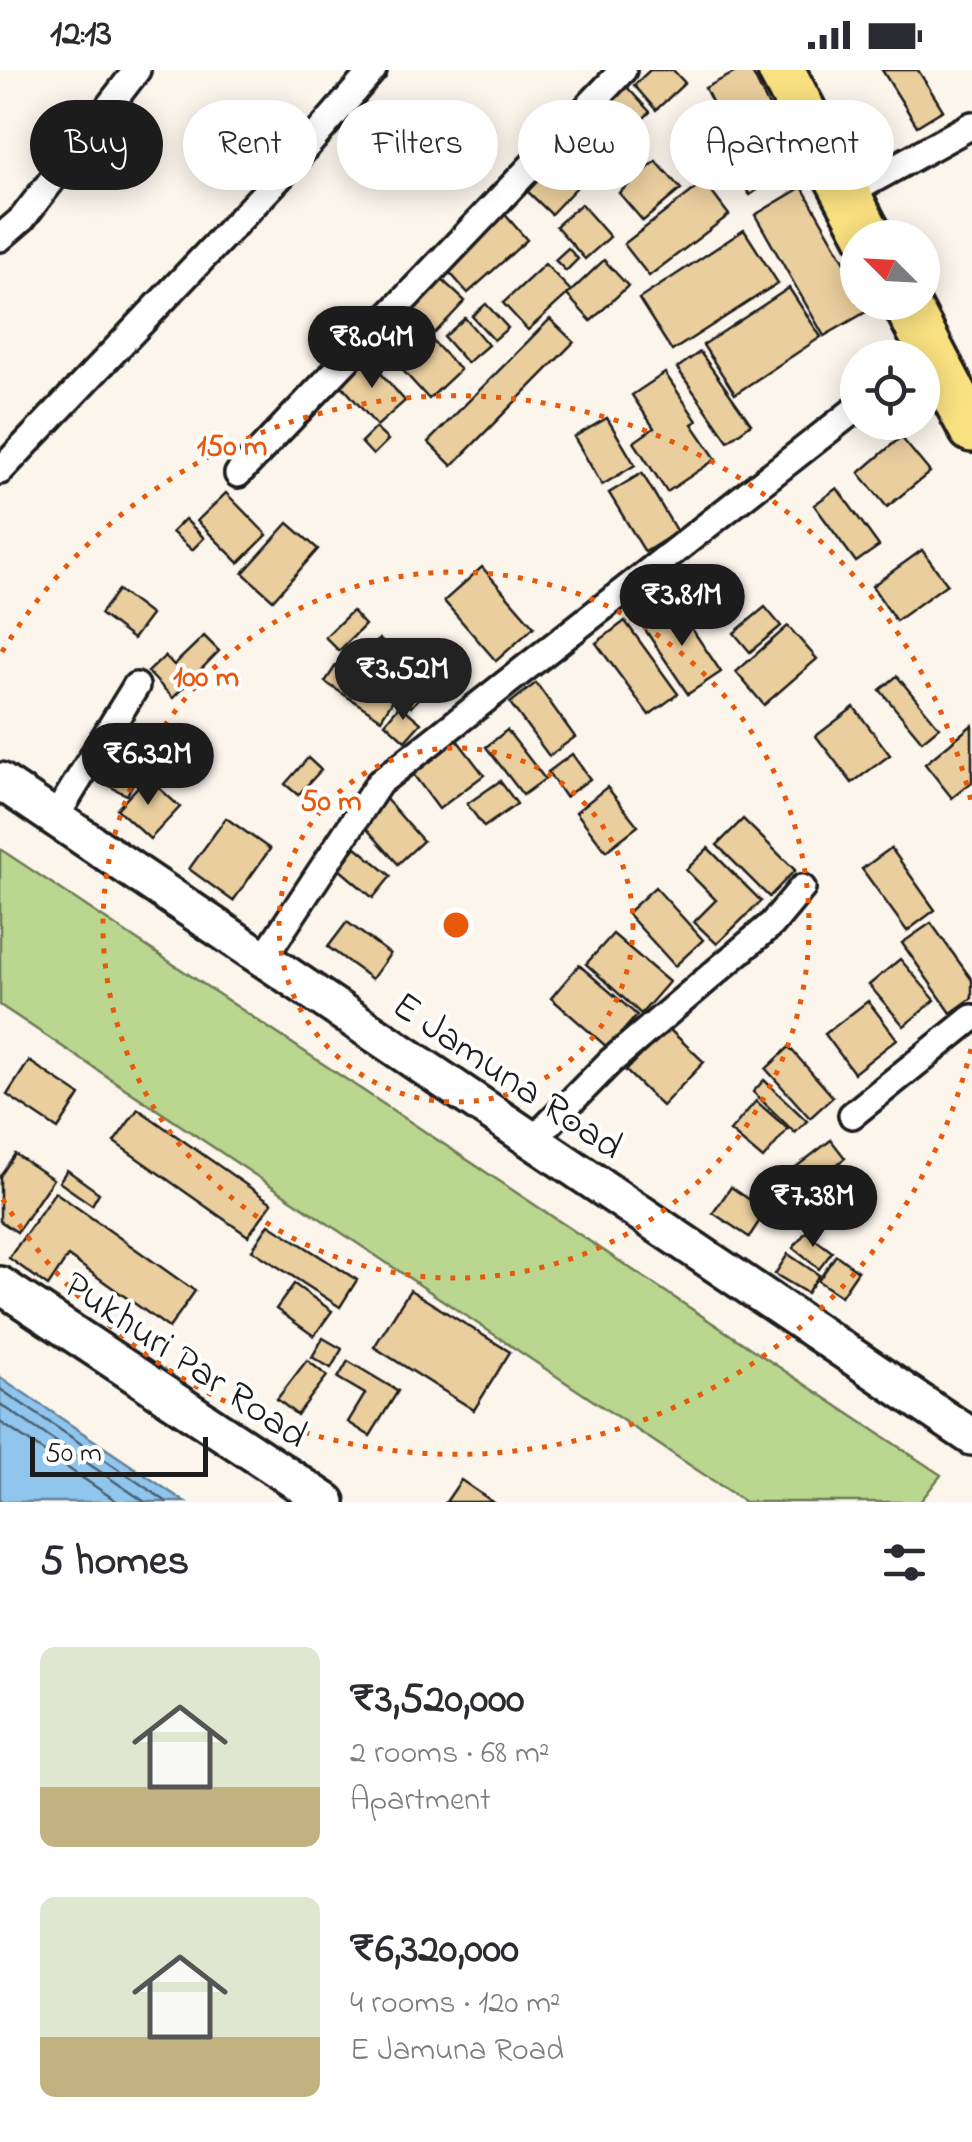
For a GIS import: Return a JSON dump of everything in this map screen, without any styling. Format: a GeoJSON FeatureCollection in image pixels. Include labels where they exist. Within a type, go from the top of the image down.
{"type":"FeatureCollection","features":[{"type":"Feature","properties":{"kind":"highway"},"geometry":{"type":"LineString","coordinates":[[781,70],[861,220]]}},
{"type":"Feature","properties":{"kind":"highway"},"geometry":{"type":"LineString","coordinates":[[940,381],[972,428]]}},
{"type":"Feature","properties":{"kind":"street"},"geometry":{"type":"LineString","coordinates":[[0,238],[22,218],[138,70]]}},
{"type":"Feature","properties":{"kind":"street"},"geometry":{"type":"LineString","coordinates":[[0,471],[280,177],[373,70]]}},
{"type":"Feature","properties":{"kind":"street"},"geometry":{"type":"LineString","coordinates":[[238,474],[623,70]]}},
{"type":"Feature","properties":{"kind":"street"},"geometry":{"type":"LineString","coordinates":[[847,194],[972,125]]}},
{"type":"Feature","properties":{"kind":"street"},"geometry":{"type":"LineString","coordinates":[[263,959],[379,783],[840,421]]}},
{"type":"Feature","properties":{"kind":"street"},"geometry":{"type":"LineString","coordinates":[[55,818],[136,686]]}},
{"type":"Feature","properties":{"kind":"street","name":"E Jamuna Road"},"geometry":{"type":"LineString","coordinates":[[0,781],[972,1438]]}},
{"type":"Feature","properties":{"kind":"street"},"geometry":{"type":"LineString","coordinates":[[532,1141],[610,1062],[772,924],[802,888]]}},
{"type":"Feature","properties":{"kind":"street"},"geometry":{"type":"LineString","coordinates":[[852,1115],[972,1018]]}},
{"type":"Feature","properties":{"kind":"street","name":"Pukhuri Par Road"},"geometry":{"type":"LineString","coordinates":[[0,1284],[327,1502]]}},
{"type":"Feature","properties":{"kind":"green space"},"geometry":{"type":"Polygon","coordinates":[[[0,849],[941,1475],[920,1502],[745,1502],[0,1005],[0,849]]]}},
{"type":"Feature","properties":{"kind":"water"},"geometry":{"type":"Polygon","coordinates":[[[0,1377],[185,1502],[0,1502],[0,1377]]]}},
{"type":"Feature","properties":{"kind":"building"},"geometry":{"type":"Polygon","coordinates":[[[650,70],[673,70],[685,83],[656,110],[634,85],[650,70]]]}},
{"type":"Feature","properties":{"kind":"building"},"geometry":{"type":"Polygon","coordinates":[[[740,70],[751,70],[766,100],[711,100],[705,88],[740,70]]]}},
{"type":"Feature","properties":{"kind":"building"},"geometry":{"type":"Polygon","coordinates":[[[882,70],[918,70],[943,110],[917,126],[882,70]]]}},
{"type":"Feature","properties":{"kind":"building"},"geometry":{"type":"Polygon","coordinates":[[[625,85],[639,100],[609,100],[625,85]]]}},
{"type":"Feature","properties":{"kind":"building"},"geometry":{"type":"Polygon","coordinates":[[[656,161],[670,177],[670,190],[680,190],[643,221],[619,193],[650,190],[650,166],[656,161]]]}},
{"type":"Feature","properties":{"kind":"building"},"geometry":{"type":"Polygon","coordinates":[[[526,190],[574,190],[551,214],[526,190]]]}},
{"type":"Feature","properties":{"kind":"building"},"geometry":{"type":"Polygon","coordinates":[[[694,190],[710,190],[729,215],[649,276],[624,244],[694,190]]]}},
{"type":"Feature","properties":{"kind":"building"},"geometry":{"type":"Polygon","coordinates":[[[797,190],[804,190],[840,254],[840,320],[852,320],[824,336],[755,215],[797,190]]]}},
{"type":"Feature","properties":{"kind":"building"},"geometry":{"type":"Polygon","coordinates":[[[581,204],[610,237],[585,259],[556,226],[581,204]]]}},
{"type":"Feature","properties":{"kind":"building"},"geometry":{"type":"Polygon","coordinates":[[[502,211],[527,240],[468,293],[443,265],[502,211]]]}},
{"type":"Feature","properties":{"kind":"building"},"geometry":{"type":"Polygon","coordinates":[[[744,230],[778,283],[672,351],[639,299],[744,230]]]}},
{"type":"Feature","properties":{"kind":"building"},"geometry":{"type":"Polygon","coordinates":[[[568,248],[578,259],[566,271],[555,260],[568,248]]]}},
{"type":"Feature","properties":{"kind":"building"},"geometry":{"type":"Polygon","coordinates":[[[604,260],[628,286],[591,321],[567,295],[604,260]]]}},
{"type":"Feature","properties":{"kind":"building"},"geometry":{"type":"Polygon","coordinates":[[[545,264],[571,291],[528,330],[503,303],[545,264]]]}},
{"type":"Feature","properties":{"kind":"building"},"geometry":{"type":"Polygon","coordinates":[[[438,276],[465,301],[435,333],[408,308],[438,276]]]}},
{"type":"Feature","properties":{"kind":"building"},"geometry":{"type":"Polygon","coordinates":[[[789,288],[821,337],[735,394],[703,345],[789,288]]]}},
{"type":"Feature","properties":{"kind":"building"},"geometry":{"type":"Polygon","coordinates":[[[486,304],[508,328],[494,340],[472,316],[486,304]]]}},
{"type":"Feature","properties":{"kind":"building"},"geometry":{"type":"Polygon","coordinates":[[[465,318],[488,345],[467,363],[444,337],[465,318]]]}},
{"type":"Feature","properties":{"kind":"building"},"geometry":{"type":"Polygon","coordinates":[[[550,319],[574,342],[452,466],[428,442],[550,319]]]}},
{"type":"Feature","properties":{"kind":"building"},"geometry":{"type":"Polygon","coordinates":[[[429,337],[460,370],[429,399],[398,365],[429,337]]]}},
{"type":"Feature","properties":{"kind":"building"},"geometry":{"type":"Polygon","coordinates":[[[700,352],[751,424],[728,441],[677,368],[700,352]]]}},
{"type":"Feature","properties":{"kind":"building"},"geometry":{"type":"Polygon","coordinates":[[[366,356],[405,401],[377,426],[338,381],[366,356]]]}},
{"type":"Feature","properties":{"kind":"building"},"geometry":{"type":"Polygon","coordinates":[[[665,373],[697,421],[692,424],[716,459],[667,492],[634,442],[654,428],[632,395],[665,373]]]}},
{"type":"Feature","properties":{"kind":"building"},"geometry":{"type":"Polygon","coordinates":[[[607,418],[635,465],[602,485],[574,437],[607,418]]]}},
{"type":"Feature","properties":{"kind":"building"},"geometry":{"type":"Polygon","coordinates":[[[375,428],[388,440],[373,455],[361,442],[375,428]]]}},
{"type":"Feature","properties":{"kind":"building"},"geometry":{"type":"Polygon","coordinates":[[[898,440],[903,440],[930,472],[887,507],[859,473],[898,440]]]}},
{"type":"Feature","properties":{"kind":"building"},"geometry":{"type":"Polygon","coordinates":[[[642,473],[677,532],[645,552],[609,493],[642,473]]]}},
{"type":"Feature","properties":{"kind":"building"},"geometry":{"type":"Polygon","coordinates":[[[837,488],[879,546],[856,562],[814,505],[837,488]]]}},
{"type":"Feature","properties":{"kind":"building"},"geometry":{"type":"Polygon","coordinates":[[[226,493],[267,535],[239,563],[197,521],[226,493]]]}},
{"type":"Feature","properties":{"kind":"building"},"geometry":{"type":"Polygon","coordinates":[[[185,519],[204,538],[192,550],[172,532],[185,519]]]}},
{"type":"Feature","properties":{"kind":"building"},"geometry":{"type":"Polygon","coordinates":[[[288,523],[318,549],[273,600],[243,573],[288,523]]]}},
{"type":"Feature","properties":{"kind":"building"},"geometry":{"type":"Polygon","coordinates":[[[922,550],[947,584],[896,621],[872,586],[922,550]]]}},
{"type":"Feature","properties":{"kind":"building"},"geometry":{"type":"Polygon","coordinates":[[[482,567],[534,627],[496,661],[444,601],[482,567]]]}},
{"type":"Feature","properties":{"kind":"building"},"geometry":{"type":"Polygon","coordinates":[[[118,590],[151,615],[133,639],[100,614],[118,590]]]}},
{"type":"Feature","properties":{"kind":"building"},"geometry":{"type":"Polygon","coordinates":[[[675,604],[721,672],[688,694],[642,625],[675,604]]]}},
{"type":"Feature","properties":{"kind":"building"},"geometry":{"type":"Polygon","coordinates":[[[765,607],[781,626],[750,652],[734,633],[765,607]]]}},
{"type":"Feature","properties":{"kind":"building"},"geometry":{"type":"Polygon","coordinates":[[[352,611],[365,625],[339,651],[325,637],[352,611]]]}},
{"type":"Feature","properties":{"kind":"building"},"geometry":{"type":"Polygon","coordinates":[[[625,621],[678,694],[649,715],[596,643],[625,621]]]}},
{"type":"Feature","properties":{"kind":"building"},"geometry":{"type":"Polygon","coordinates":[[[788,626],[817,659],[764,705],[736,672],[788,626]]]}},
{"type":"Feature","properties":{"kind":"building"},"geometry":{"type":"Polygon","coordinates":[[[204,636],[219,651],[173,698],[148,672],[165,656],[174,665],[204,636]]]}},
{"type":"Feature","properties":{"kind":"building"},"geometry":{"type":"Polygon","coordinates":[[[379,639],[430,686],[411,707],[361,661],[379,639]]]}},
{"type":"Feature","properties":{"kind":"building"},"geometry":{"type":"Polygon","coordinates":[[[337,664],[393,700],[381,719],[325,682],[337,664]]]}},
{"type":"Feature","properties":{"kind":"building"},"geometry":{"type":"Polygon","coordinates":[[[897,676],[939,727],[922,741],[880,690],[897,676]]]}},
{"type":"Feature","properties":{"kind":"building"},"geometry":{"type":"Polygon","coordinates":[[[536,683],[575,737],[549,756],[510,703],[536,683]]]}},
{"type":"Feature","properties":{"kind":"building"},"geometry":{"type":"Polygon","coordinates":[[[400,705],[421,723],[405,741],[385,723],[400,705]]]}},
{"type":"Feature","properties":{"kind":"building"},"geometry":{"type":"Polygon","coordinates":[[[854,707],[890,755],[852,783],[816,736],[854,707]]]}},
{"type":"Feature","properties":{"kind":"building"},"geometry":{"type":"Polygon","coordinates":[[[972,725],[972,782],[952,798],[925,764],[972,725]]]}},
{"type":"Feature","properties":{"kind":"building"},"geometry":{"type":"Polygon","coordinates":[[[507,730],[545,779],[523,795],[486,747],[507,730]]]}},
{"type":"Feature","properties":{"kind":"building"},"geometry":{"type":"Polygon","coordinates":[[[457,740],[484,775],[439,809],[413,774],[457,740]]]}},
{"type":"Feature","properties":{"kind":"building"},"geometry":{"type":"Polygon","coordinates":[[[572,754],[590,779],[565,797],[548,772],[572,754]]]}},
{"type":"Feature","properties":{"kind":"building"},"geometry":{"type":"Polygon","coordinates":[[[308,758],[321,770],[298,795],[285,784],[308,758]]]}},
{"type":"Feature","properties":{"kind":"building"},"geometry":{"type":"Polygon","coordinates":[[[121,765],[138,773],[127,795],[111,787],[121,765]]]}},
{"type":"Feature","properties":{"kind":"building"},"geometry":{"type":"Polygon","coordinates":[[[147,777],[180,807],[150,839],[117,809],[147,777]]]}},
{"type":"Feature","properties":{"kind":"building"},"geometry":{"type":"Polygon","coordinates":[[[500,781],[517,804],[484,827],[467,804],[500,781]]]}},
{"type":"Feature","properties":{"kind":"building"},"geometry":{"type":"Polygon","coordinates":[[[607,787],[638,826],[606,851],[576,812],[607,787]]]}},
{"type":"Feature","properties":{"kind":"building"},"geometry":{"type":"Polygon","coordinates":[[[385,798],[423,841],[398,864],[360,821],[385,798]]]}},
{"type":"Feature","properties":{"kind":"building"},"geometry":{"type":"Polygon","coordinates":[[[226,818],[270,849],[233,901],[189,869],[226,818]]]}},
{"type":"Feature","properties":{"kind":"building"},"geometry":{"type":"Polygon","coordinates":[[[743,819],[795,870],[769,897],[717,845],[743,819]]]}},
{"type":"Feature","properties":{"kind":"building"},"geometry":{"type":"Polygon","coordinates":[[[356,847],[391,876],[373,898],[339,869],[356,847]]]}},
{"type":"Feature","properties":{"kind":"building"},"geometry":{"type":"Polygon","coordinates":[[[708,848],[761,901],[717,944],[694,922],[716,900],[686,870],[708,848]]]}},
{"type":"Feature","properties":{"kind":"building"},"geometry":{"type":"Polygon","coordinates":[[[891,848],[935,910],[907,931],[862,869],[891,848]]]}},
{"type":"Feature","properties":{"kind":"building"},"geometry":{"type":"Polygon","coordinates":[[[655,887],[703,940],[675,966],[627,913],[655,887]]]}},
{"type":"Feature","properties":{"kind":"building"},"geometry":{"type":"Polygon","coordinates":[[[347,922],[390,954],[372,979],[328,947],[347,922]]]}},
{"type":"Feature","properties":{"kind":"building"},"geometry":{"type":"Polygon","coordinates":[[[931,923],[972,980],[972,998],[951,1013],[902,943],[931,923]]]}},
{"type":"Feature","properties":{"kind":"building"},"geometry":{"type":"Polygon","coordinates":[[[613,934],[669,982],[641,1014],[586,964],[613,934]]]}},
{"type":"Feature","properties":{"kind":"building"},"geometry":{"type":"Polygon","coordinates":[[[900,959],[935,1000],[904,1026],[869,985],[900,959]]]}},
{"type":"Feature","properties":{"kind":"building"},"geometry":{"type":"Polygon","coordinates":[[[579,965],[637,1015],[608,1048],[551,998],[579,965]]]}},
{"type":"Feature","properties":{"kind":"building"},"geometry":{"type":"Polygon","coordinates":[[[868,1001],[897,1039],[854,1073],[825,1034],[868,1001]]]}},
{"type":"Feature","properties":{"kind":"building"},"geometry":{"type":"Polygon","coordinates":[[[668,1028],[704,1062],[662,1106],[626,1071],[668,1028]]]}},
{"type":"Feature","properties":{"kind":"building"},"geometry":{"type":"Polygon","coordinates":[[[789,1047],[833,1097],[810,1118],[766,1069],[789,1047]]]}},
{"type":"Feature","properties":{"kind":"building"},"geometry":{"type":"Polygon","coordinates":[[[29,1061],[80,1095],[58,1129],[7,1095],[29,1061]]]}},
{"type":"Feature","properties":{"kind":"building"},"geometry":{"type":"Polygon","coordinates":[[[764,1080],[807,1121],[795,1133],[753,1092],[764,1080]]]}},
{"type":"Feature","properties":{"kind":"building"},"geometry":{"type":"Polygon","coordinates":[[[756,1101],[788,1129],[763,1159],[730,1131],[756,1101]]]}},
{"type":"Feature","properties":{"kind":"building"},"geometry":{"type":"Polygon","coordinates":[[[138,1109],[272,1203],[248,1236],[114,1142],[138,1109]]]}},
{"type":"Feature","properties":{"kind":"building"},"geometry":{"type":"Polygon","coordinates":[[[831,1140],[845,1158],[811,1186],[796,1167],[831,1140]]]}},
{"type":"Feature","properties":{"kind":"building"},"geometry":{"type":"Polygon","coordinates":[[[15,1154],[53,1179],[17,1232],[0,1221],[0,1176],[15,1154]]]}},
{"type":"Feature","properties":{"kind":"building"},"geometry":{"type":"Polygon","coordinates":[[[67,1170],[99,1193],[92,1205],[59,1182],[67,1170]]]}},
{"type":"Feature","properties":{"kind":"building"},"geometry":{"type":"Polygon","coordinates":[[[731,1187],[766,1211],[749,1237],[713,1213],[731,1187]]]}},
{"type":"Feature","properties":{"kind":"building"},"geometry":{"type":"Polygon","coordinates":[[[55,1192],[195,1291],[169,1328],[68,1256],[48,1286],[9,1258],[55,1192]]]}},
{"type":"Feature","properties":{"kind":"building"},"geometry":{"type":"Polygon","coordinates":[[[269,1224],[357,1280],[340,1307],[252,1250],[269,1224]]]}},
{"type":"Feature","properties":{"kind":"building"},"geometry":{"type":"Polygon","coordinates":[[[806,1232],[832,1252],[819,1269],[793,1248],[806,1232]]]}},
{"type":"Feature","properties":{"kind":"building"},"geometry":{"type":"Polygon","coordinates":[[[788,1254],[819,1275],[807,1293],[775,1274],[788,1254]]]}},
{"type":"Feature","properties":{"kind":"building"},"geometry":{"type":"Polygon","coordinates":[[[836,1255],[858,1271],[841,1296],[818,1281],[836,1255]]]}},
{"type":"Feature","properties":{"kind":"building"},"geometry":{"type":"Polygon","coordinates":[[[294,1284],[332,1311],[314,1336],[276,1309],[294,1284]]]}},
{"type":"Feature","properties":{"kind":"building"},"geometry":{"type":"Polygon","coordinates":[[[410,1290],[510,1352],[474,1410],[374,1347],[410,1290]]]}},
{"type":"Feature","properties":{"kind":"building"},"geometry":{"type":"Polygon","coordinates":[[[323,1338],[342,1349],[331,1368],[312,1357],[323,1338]]]}},
{"type":"Feature","properties":{"kind":"building"},"geometry":{"type":"Polygon","coordinates":[[[307,1360],[327,1376],[297,1415],[277,1399],[307,1360]]]}},
{"type":"Feature","properties":{"kind":"building"},"geometry":{"type":"Polygon","coordinates":[[[348,1361],[398,1391],[370,1436],[348,1422],[365,1394],[338,1378],[348,1361]]]}},
{"type":"Feature","properties":{"kind":"building"},"geometry":{"type":"Polygon","coordinates":[[[461,1480],[493,1502],[446,1502],[461,1480]]]}}]}
